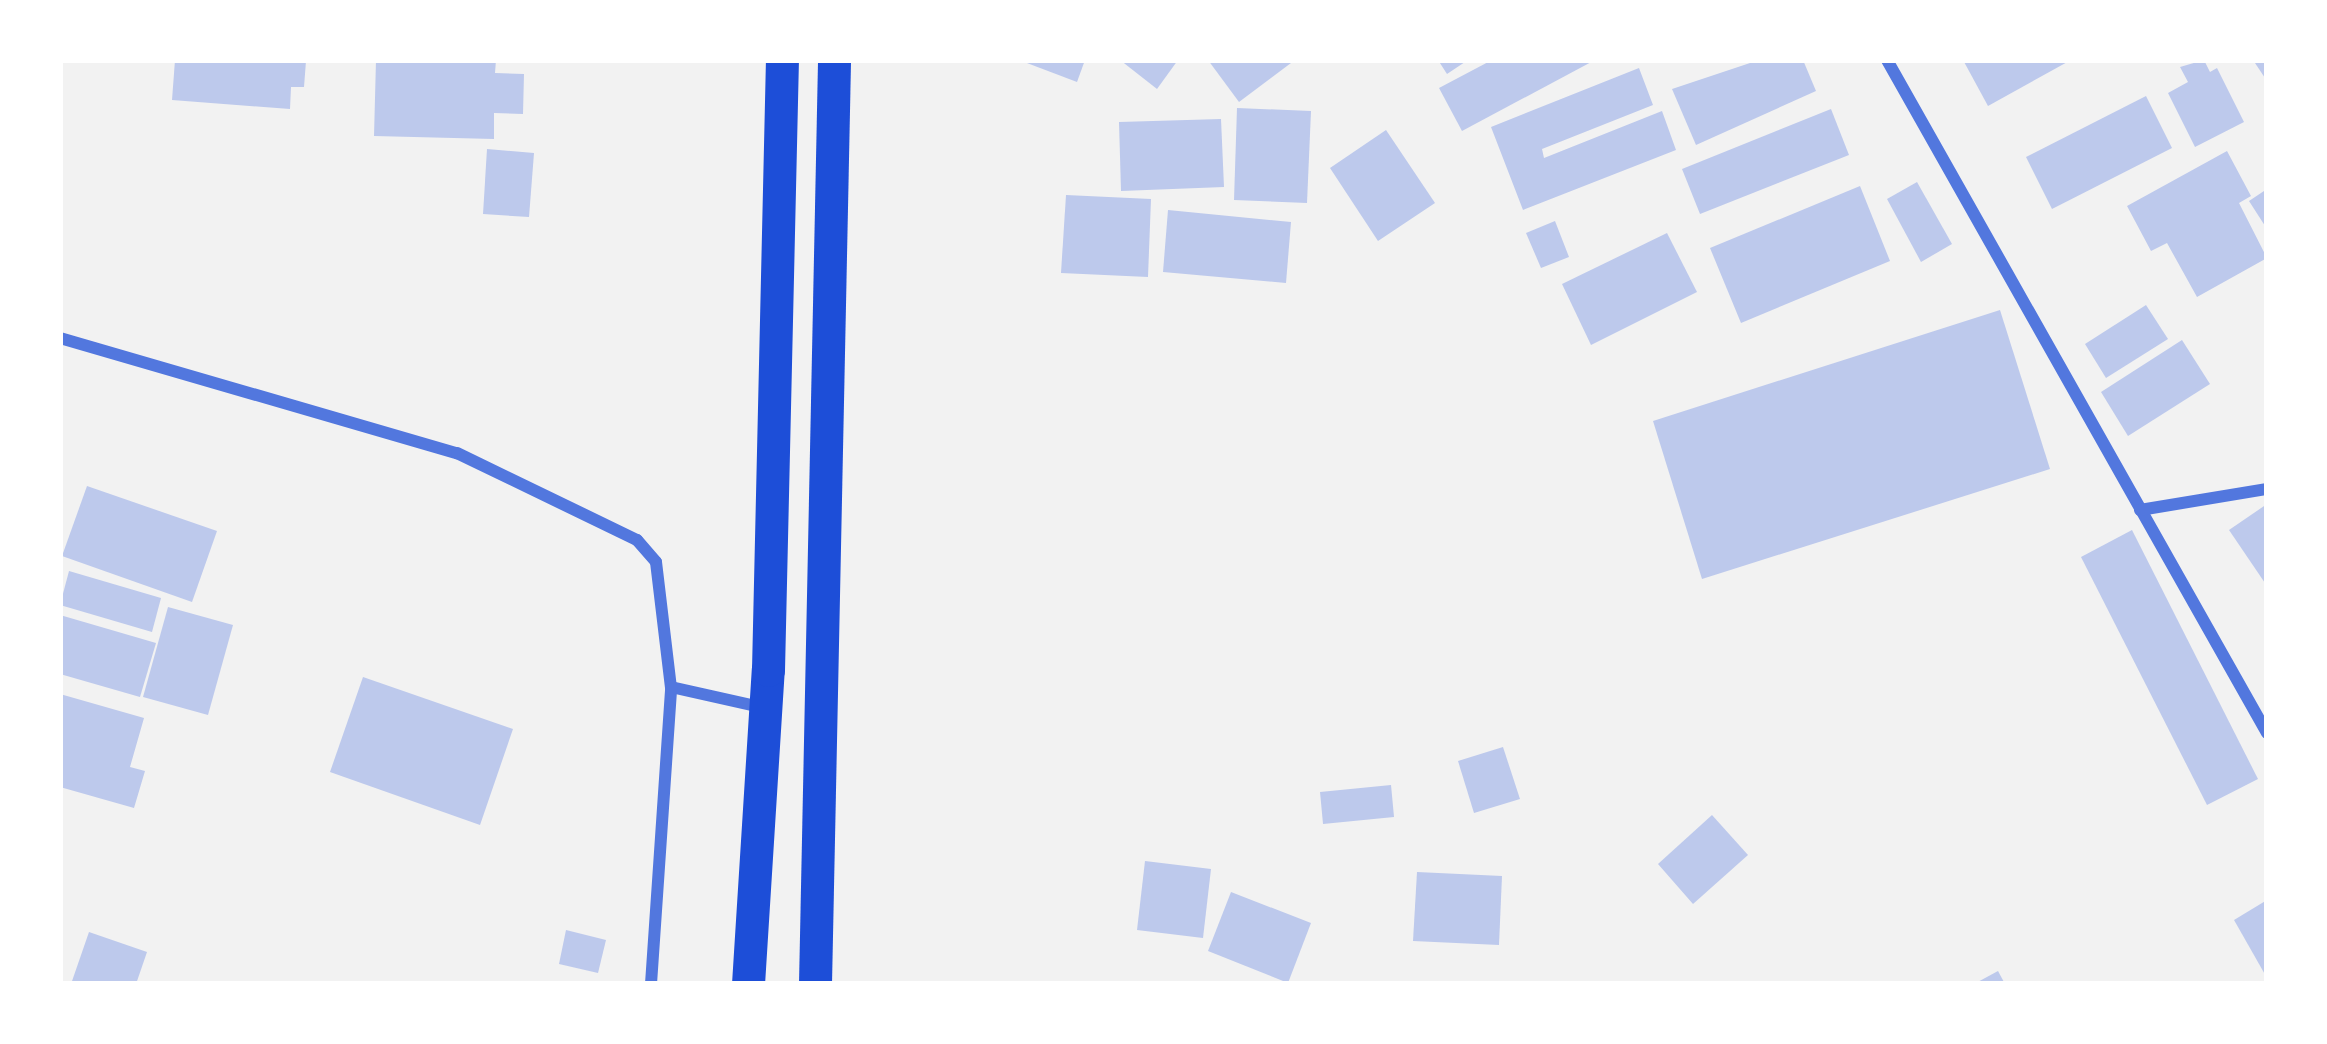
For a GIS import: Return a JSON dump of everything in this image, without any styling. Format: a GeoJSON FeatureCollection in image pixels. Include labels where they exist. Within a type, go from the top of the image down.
{"type":"FeatureCollection","features":[{"type":"Feature","properties":{"kind":"highway"},"geometry":{"type":"LineString","coordinates":[[748,984],[766,708],[782,60]]}},
{"type":"Feature","properties":{"kind":"highway"},"geometry":{"type":"LineString","coordinates":[[815,984],[834,60]]}},
{"type":"Feature","properties":{"kind":"street"},"geometry":{"type":"LineString","coordinates":[[1887,60],[2267,733]]}},
{"type":"Feature","properties":{"kind":"street"},"geometry":{"type":"LineString","coordinates":[[60,338],[457,453],[637,540],[656,562],[671,687],[651,984]]}},
{"type":"Feature","properties":{"kind":"street"},"geometry":{"type":"LineString","coordinates":[[2140,509],[2267,489]]}},
{"type":"Feature","properties":{"kind":"street"},"geometry":{"type":"LineString","coordinates":[[671,687],[766,708]]}},
{"type":"Feature","properties":{"kind":"building"},"geometry":{"type":"Polygon","coordinates":[[[175,60],[306,61],[304,87],[291,87],[290,109],[172,100],[175,60]]]}},
{"type":"Feature","properties":{"kind":"building"},"geometry":{"type":"Polygon","coordinates":[[[376,60],[496,60],[495,73],[524,74],[523,114],[494,113],[494,139],[374,136],[376,60]]]}},
{"type":"Feature","properties":{"kind":"building"},"geometry":{"type":"Polygon","coordinates":[[[1019,60],[1085,60],[1077,82],[1019,60]]]}},
{"type":"Feature","properties":{"kind":"building"},"geometry":{"type":"Polygon","coordinates":[[[1120,60],[1178,60],[1157,89],[1120,60]]]}},
{"type":"Feature","properties":{"kind":"building"},"geometry":{"type":"Polygon","coordinates":[[[1208,60],[1295,60],[1239,102],[1208,60]]]}},
{"type":"Feature","properties":{"kind":"building"},"geometry":{"type":"Polygon","coordinates":[[[1438,60],[1468,60],[1447,74],[1438,60]]]}},
{"type":"Feature","properties":{"kind":"building"},"geometry":{"type":"Polygon","coordinates":[[[1492,60],[1595,60],[1462,131],[1439,88],[1492,60]]]}},
{"type":"Feature","properties":{"kind":"building"},"geometry":{"type":"Polygon","coordinates":[[[1759,60],[1803,60],[1816,91],[1696,145],[1672,89],[1759,60]]]}},
{"type":"Feature","properties":{"kind":"building"},"geometry":{"type":"Polygon","coordinates":[[[1963,60],[2071,60],[1988,106],[1963,60]]]}},
{"type":"Feature","properties":{"kind":"building"},"geometry":{"type":"Polygon","coordinates":[[[2204,60],[2210,72],[2217,68],[2244,122],[2195,147],[2168,93],[2188,82],[2180,67],[2204,60]]]}},
{"type":"Feature","properties":{"kind":"building"},"geometry":{"type":"Polygon","coordinates":[[[2253,60],[2267,60],[2267,81],[2253,60]]]}},
{"type":"Feature","properties":{"kind":"building"},"geometry":{"type":"Polygon","coordinates":[[[1639,68],[1653,105],[1542,149],[1544,158],[1662,111],[1676,150],[1523,210],[1491,127],[1639,68]]]}},
{"type":"Feature","properties":{"kind":"building"},"geometry":{"type":"Polygon","coordinates":[[[2146,96],[2172,148],[2052,209],[2026,157],[2146,96]]]}},
{"type":"Feature","properties":{"kind":"building"},"geometry":{"type":"Polygon","coordinates":[[[1237,108],[1311,111],[1307,203],[1234,200],[1237,108]]]}},
{"type":"Feature","properties":{"kind":"building"},"geometry":{"type":"Polygon","coordinates":[[[1831,109],[1849,155],[1700,214],[1682,169],[1831,109]]]}},
{"type":"Feature","properties":{"kind":"building"},"geometry":{"type":"Polygon","coordinates":[[[1221,119],[1224,187],[1121,191],[1119,122],[1221,119]]]}},
{"type":"Feature","properties":{"kind":"building"},"geometry":{"type":"Polygon","coordinates":[[[1386,130],[1435,203],[1378,241],[1330,168],[1386,130]]]}},
{"type":"Feature","properties":{"kind":"building"},"geometry":{"type":"Polygon","coordinates":[[[487,149],[534,153],[529,217],[483,214],[487,149]]]}},
{"type":"Feature","properties":{"kind":"building"},"geometry":{"type":"Polygon","coordinates":[[[2227,151],[2251,196],[2239,203],[2267,258],[2197,297],[2167,243],[2151,251],[2127,206],[2227,151]]]}},
{"type":"Feature","properties":{"kind":"building"},"geometry":{"type":"Polygon","coordinates":[[[1917,182],[1952,244],[1921,262],[1887,199],[1917,182]]]}},
{"type":"Feature","properties":{"kind":"building"},"geometry":{"type":"Polygon","coordinates":[[[1860,186],[1890,261],[1741,323],[1710,248],[1860,186]]]}},
{"type":"Feature","properties":{"kind":"building"},"geometry":{"type":"Polygon","coordinates":[[[2267,189],[2267,229],[2249,201],[2267,189]]]}},
{"type":"Feature","properties":{"kind":"building"},"geometry":{"type":"Polygon","coordinates":[[[1066,195],[1151,199],[1148,277],[1061,273],[1066,195]]]}},
{"type":"Feature","properties":{"kind":"building"},"geometry":{"type":"Polygon","coordinates":[[[1168,210],[1291,222],[1286,283],[1163,272],[1168,210]]]}},
{"type":"Feature","properties":{"kind":"building"},"geometry":{"type":"Polygon","coordinates":[[[1555,221],[1569,257],[1541,268],[1526,233],[1555,221]]]}},
{"type":"Feature","properties":{"kind":"building"},"geometry":{"type":"Polygon","coordinates":[[[1667,233],[1697,292],[1591,345],[1562,284],[1667,233]]]}},
{"type":"Feature","properties":{"kind":"building"},"geometry":{"type":"Polygon","coordinates":[[[2146,305],[2168,339],[2106,378],[2085,344],[2146,305]]]}},
{"type":"Feature","properties":{"kind":"building"},"geometry":{"type":"Polygon","coordinates":[[[2000,310],[2050,469],[1702,579],[1653,421],[2000,310]]]}},
{"type":"Feature","properties":{"kind":"building"},"geometry":{"type":"Polygon","coordinates":[[[2182,340],[2210,384],[2128,436],[2101,392],[2182,340]]]}},
{"type":"Feature","properties":{"kind":"building"},"geometry":{"type":"Polygon","coordinates":[[[87,486],[217,531],[192,602],[62,556],[87,486]]]}},
{"type":"Feature","properties":{"kind":"building"},"geometry":{"type":"Polygon","coordinates":[[[2267,504],[2267,586],[2229,530],[2267,504]]]}},
{"type":"Feature","properties":{"kind":"building"},"geometry":{"type":"Polygon","coordinates":[[[2132,530],[2258,779],[2207,805],[2081,557],[2132,530]]]}},
{"type":"Feature","properties":{"kind":"building"},"geometry":{"type":"Polygon","coordinates":[[[69,571],[161,598],[152,632],[60,605],[69,571]]]}},
{"type":"Feature","properties":{"kind":"building"},"geometry":{"type":"Polygon","coordinates":[[[168,607],[233,625],[208,715],[143,697],[168,607]]]}},
{"type":"Feature","properties":{"kind":"building"},"geometry":{"type":"Polygon","coordinates":[[[60,615],[156,643],[140,697],[60,674],[60,615]]]}},
{"type":"Feature","properties":{"kind":"building"},"geometry":{"type":"Polygon","coordinates":[[[363,677],[513,729],[480,825],[330,772],[363,677]]]}},
{"type":"Feature","properties":{"kind":"building"},"geometry":{"type":"Polygon","coordinates":[[[60,694],[144,718],[130,767],[145,771],[134,808],[60,787],[60,694]]]}},
{"type":"Feature","properties":{"kind":"building"},"geometry":{"type":"Polygon","coordinates":[[[1503,747],[1520,799],[1474,813],[1458,761],[1503,747]]]}},
{"type":"Feature","properties":{"kind":"building"},"geometry":{"type":"Polygon","coordinates":[[[1391,785],[1394,817],[1323,824],[1320,792],[1391,785]]]}},
{"type":"Feature","properties":{"kind":"building"},"geometry":{"type":"Polygon","coordinates":[[[1712,815],[1748,855],[1693,904],[1658,864],[1712,815]]]}},
{"type":"Feature","properties":{"kind":"building"},"geometry":{"type":"Polygon","coordinates":[[[1145,861],[1211,869],[1203,938],[1137,930],[1145,861]]]}},
{"type":"Feature","properties":{"kind":"building"},"geometry":{"type":"Polygon","coordinates":[[[1417,872],[1502,876],[1499,945],[1413,941],[1417,872]]]}},
{"type":"Feature","properties":{"kind":"building"},"geometry":{"type":"Polygon","coordinates":[[[1231,892],[1311,923],[1288,983],[1208,951],[1231,892]]]}},
{"type":"Feature","properties":{"kind":"building"},"geometry":{"type":"Polygon","coordinates":[[[2267,900],[2267,978],[2234,920],[2267,900]]]}},
{"type":"Feature","properties":{"kind":"building"},"geometry":{"type":"Polygon","coordinates":[[[566,930],[606,940],[598,973],[559,964],[566,930]]]}},
{"type":"Feature","properties":{"kind":"building"},"geometry":{"type":"Polygon","coordinates":[[[89,932],[147,952],[136,984],[71,984],[89,932]]]}},
{"type":"Feature","properties":{"kind":"building"},"geometry":{"type":"Polygon","coordinates":[[[1998,971],[2005,984],[1974,984],[1998,971]]]}}]}
